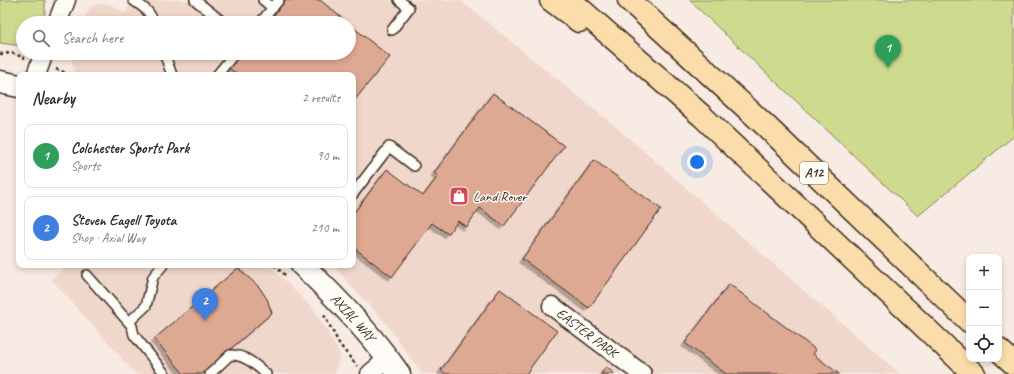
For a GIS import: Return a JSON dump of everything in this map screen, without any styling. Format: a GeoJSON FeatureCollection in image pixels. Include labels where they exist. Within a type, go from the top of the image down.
{"type":"FeatureCollection","features":[{"type":"Feature","properties":{"kind":"highway","name":"A12"},"geometry":{"type":"LineString","coordinates":[[551,0],[702,116]]}},
{"type":"Feature","properties":{"kind":"highway","name":"A12"},"geometry":{"type":"LineString","coordinates":[[570,0],[702,116],[974,374]]}},
{"type":"Feature","properties":{"kind":"highway","name":"A12"},"geometry":{"type":"LineString","coordinates":[[624,0],[657,27]]}},
{"type":"Feature","properties":{"kind":"highway","name":"A12"},"geometry":{"type":"LineString","coordinates":[[629,0],[766,126],[966,318]]}},
{"type":"Feature","properties":{"kind":"highway"},"geometry":{"type":"LineString","coordinates":[[1002,353],[1014,364]]}},
{"type":"Feature","properties":{"kind":"street"},"geometry":{"type":"LineString","coordinates":[[59,16],[66,0]]}},
{"type":"Feature","properties":{"kind":"street"},"geometry":{"type":"LineString","coordinates":[[37,72],[41,60]]}},
{"type":"Feature","properties":{"kind":"street"},"geometry":{"type":"LineString","coordinates":[[0,82],[16,85]]}},
{"type":"Feature","properties":{"kind":"street","name":"AXIAL WAY"},"geometry":{"type":"LineString","coordinates":[[295,272],[330,291],[394,367]]}},
{"type":"Feature","properties":{"kind":"street","name":"EASTER PARK"},"geometry":{"type":"LineString","coordinates":[[552,306],[642,374]]}},
{"type":"Feature","properties":{"kind":"street"},"geometry":{"type":"LineString","coordinates":[[365,371],[394,367]]}},
{"type":"Feature","properties":{"kind":"lane"},"geometry":{"type":"LineString","coordinates":[[133,0],[146,8],[152,16]]}},
{"type":"Feature","properties":{"kind":"lane"},"geometry":{"type":"LineString","coordinates":[[195,0],[215,16]]}},
{"type":"Feature","properties":{"kind":"lane"},"geometry":{"type":"LineString","coordinates":[[263,0],[273,8]]}},
{"type":"Feature","properties":{"kind":"lane"},"geometry":{"type":"LineString","coordinates":[[266,16],[279,0]]}},
{"type":"Feature","properties":{"kind":"lane"},"geometry":{"type":"LineString","coordinates":[[392,30],[409,8],[398,0]]}},
{"type":"Feature","properties":{"kind":"lane"},"geometry":{"type":"LineString","coordinates":[[167,60],[171,72]]}},
{"type":"Feature","properties":{"kind":"lane"},"geometry":{"type":"LineString","coordinates":[[219,72],[229,60]]}},
{"type":"Feature","properties":{"kind":"lane"},"geometry":{"type":"LineString","coordinates":[[356,190],[389,147],[414,166]]}},
{"type":"Feature","properties":{"kind":"lane"},"geometry":{"type":"LineString","coordinates":[[129,322],[146,306],[153,277],[160,268]]}},
{"type":"Feature","properties":{"kind":"lane"},"geometry":{"type":"LineString","coordinates":[[87,275],[129,322],[132,326],[134,335],[165,374]]}},
{"type":"Feature","properties":{"kind":"lane"},"geometry":{"type":"LineString","coordinates":[[210,374],[230,355],[239,354],[266,374]]}},
{"type":"Feature","properties":{"kind":"path"},"geometry":{"type":"LineString","coordinates":[[283,268],[295,272]]}},
{"type":"Feature","properties":{"kind":"path"},"geometry":{"type":"LineString","coordinates":[[319,310],[324,316],[340,345],[365,371]]}},
{"type":"Feature","properties":{"kind":"shaded area"},"geometry":{"type":"Polygon","coordinates":[[[133,0],[460,0],[616,127],[900,374],[422,374],[385,322],[335,268],[356,268],[356,72],[75,72],[72,63],[72,60],[356,60],[356,16],[86,16],[92,6],[98,4],[109,4],[126,13],[133,0]]]}},
{"type":"Feature","properties":{"kind":"shaded area"},"geometry":{"type":"Polygon","coordinates":[[[65,268],[272,268],[315,311],[340,354],[336,370],[334,374],[136,374],[51,279],[65,268]]]}},
{"type":"Feature","properties":{"kind":"green space"},"geometry":{"type":"Polygon","coordinates":[[[0,0],[45,0],[45,14],[43,16],[16,16],[16,45],[0,43],[0,0]]]}},
{"type":"Feature","properties":{"kind":"green space"},"geometry":{"type":"Polygon","coordinates":[[[689,0],[1014,0],[1014,136],[918,216],[689,0]]]}},
{"type":"Feature","properties":{"kind":"building"},"geometry":{"type":"Polygon","coordinates":[[[285,0],[320,0],[339,16],[272,16],[285,0]]]}},
{"type":"Feature","properties":{"kind":"building"},"geometry":{"type":"Polygon","coordinates":[[[356,30],[390,57],[356,98],[356,72],[234,72],[229,68],[236,60],[356,60],[356,30]]]}},
{"type":"Feature","properties":{"kind":"building"},"geometry":{"type":"Polygon","coordinates":[[[493,93],[564,146],[504,226],[480,208],[466,227],[458,221],[448,234],[432,223],[392,277],[356,249],[356,210],[387,169],[423,196],[438,176],[434,173],[493,93]]]}},
{"type":"Feature","properties":{"kind":"building"},"geometry":{"type":"Polygon","coordinates":[[[594,160],[661,209],[589,308],[522,259],[594,160]]]}},
{"type":"Feature","properties":{"kind":"building"},"geometry":{"type":"Polygon","coordinates":[[[238,268],[259,287],[267,299],[272,313],[202,374],[184,374],[154,339],[238,268]]]}},
{"type":"Feature","properties":{"kind":"building"},"geometry":{"type":"Polygon","coordinates":[[[729,284],[816,350],[813,354],[839,374],[726,374],[685,343],[729,284]]]}},
{"type":"Feature","properties":{"kind":"building"},"geometry":{"type":"Polygon","coordinates":[[[500,289],[557,331],[526,374],[446,374],[441,370],[500,289]]]}},
{"type":"Feature","properties":{"kind":"building"},"geometry":{"type":"Polygon","coordinates":[[[606,367],[615,374],[601,374],[606,367]]]}},
{"type":"Feature","properties":{"kind":"place","name":"Colchester Sports Park"},"geometry":{"type":"Point","coordinates":[888,68]}},
{"type":"Feature","properties":{"kind":"place","name":"Land Rover"},"geometry":{"type":"Point","coordinates":[459,196]}},
{"type":"Feature","properties":{"kind":"place","name":"Steven Eagell Toyota"},"geometry":{"type":"Point","coordinates":[205,321]}}]}
